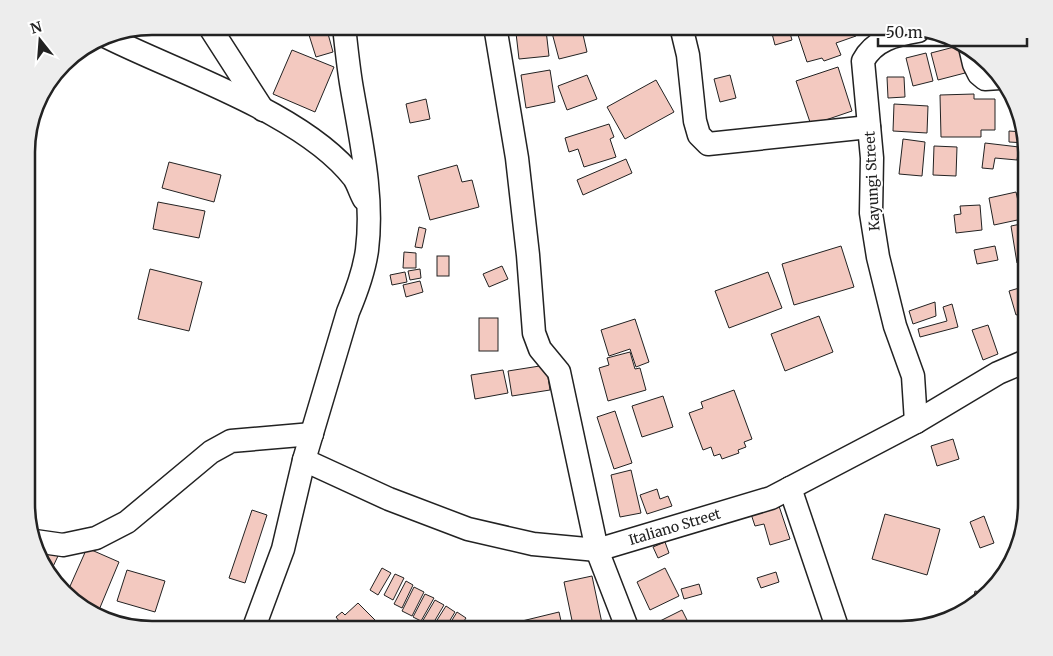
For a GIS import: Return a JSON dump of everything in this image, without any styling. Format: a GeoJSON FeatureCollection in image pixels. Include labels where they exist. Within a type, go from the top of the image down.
{"type":"FeatureCollection","features":[{"type":"Feature","properties":{"kind":"street"},"geometry":{"type":"LineString","coordinates":[[215,35],[263,110]]}},
{"type":"Feature","properties":{"kind":"street"},"geometry":{"type":"LineString","coordinates":[[256,621],[283,550],[304,460],[367,250],[368,208],[360,134],[345,35]]}},
{"type":"Feature","properties":{"kind":"street"},"geometry":{"type":"LineString","coordinates":[[496,35],[517,158],[528,255],[534,333],[540,349],[559,372],[598,550],[625,621]]}},
{"type":"Feature","properties":{"kind":"street"},"geometry":{"type":"LineString","coordinates":[[683,35],[688,55],[695,121],[699,135],[708,144],[869,127]]}},
{"type":"Feature","properties":{"kind":"street","name":"Kayungi Street"},"geometry":{"type":"LineString","coordinates":[[900,35],[880,42],[869,49],[863,61],[872,158],[872,213],[878,257],[895,326],[913,376],[916,422]]}},
{"type":"Feature","properties":{"kind":"street"},"geometry":{"type":"LineString","coordinates":[[115,41],[263,110],[308,136],[333,156],[354,179],[368,208]]}},
{"type":"Feature","properties":{"kind":"street"},"geometry":{"type":"LineString","coordinates":[[975,61],[979,74],[985,79],[992,79]]}},
{"type":"Feature","properties":{"kind":"street","name":"Italiano Street"},"geometry":{"type":"LineString","coordinates":[[304,460],[389,499],[468,530],[533,544],[598,550],[771,498],[916,422],[998,373],[1018,364]]}},
{"type":"Feature","properties":{"kind":"street"},"geometry":{"type":"LineString","coordinates":[[42,542],[63,544],[96,538],[127,522],[154,502],[177,479],[211,452],[231,440],[312,434]]}},
{"type":"Feature","properties":{"kind":"street"},"geometry":{"type":"LineString","coordinates":[[790,488],[835,621]]}},
{"type":"Feature","properties":{"kind":"building"},"geometry":{"type":"Polygon","coordinates":[[[309,35],[328,35],[333,52],[316,57],[309,35]]]}},
{"type":"Feature","properties":{"kind":"building"},"geometry":{"type":"Polygon","coordinates":[[[516,35],[547,35],[549,56],[519,59],[516,35]]]}},
{"type":"Feature","properties":{"kind":"building"},"geometry":{"type":"Polygon","coordinates":[[[553,35],[583,35],[587,52],[559,59],[553,35]]]}},
{"type":"Feature","properties":{"kind":"building"},"geometry":{"type":"Polygon","coordinates":[[[772,35],[791,35],[792,40],[775,45],[772,35]]]}},
{"type":"Feature","properties":{"kind":"building"},"geometry":{"type":"Polygon","coordinates":[[[798,35],[856,35],[836,43],[841,55],[824,61],[822,58],[807,62],[798,35]]]}},
{"type":"Feature","properties":{"kind":"building"},"geometry":{"type":"Polygon","coordinates":[[[953,47],[959,51],[965,73],[938,80],[931,53],[953,47]]]}},
{"type":"Feature","properties":{"kind":"building"},"geometry":{"type":"Polygon","coordinates":[[[292,50],[334,67],[315,112],[273,94],[292,50]]]}},
{"type":"Feature","properties":{"kind":"building"},"geometry":{"type":"Polygon","coordinates":[[[926,53],[933,81],[913,86],[906,58],[926,53]]]}},
{"type":"Feature","properties":{"kind":"building"},"geometry":{"type":"Polygon","coordinates":[[[838,67],[852,111],[811,125],[796,81],[838,67]]]}},
{"type":"Feature","properties":{"kind":"building"},"geometry":{"type":"Polygon","coordinates":[[[550,70],[555,102],[526,108],[521,75],[550,70]]]}},
{"type":"Feature","properties":{"kind":"building"},"geometry":{"type":"Polygon","coordinates":[[[587,75],[597,99],[567,110],[558,86],[587,75]]]}},
{"type":"Feature","properties":{"kind":"building"},"geometry":{"type":"Polygon","coordinates":[[[730,75],[736,98],[720,102],[714,79],[730,75]]]}},
{"type":"Feature","properties":{"kind":"building"},"geometry":{"type":"Polygon","coordinates":[[[887,77],[904,77],[905,97],[888,98],[887,77]]]}},
{"type":"Feature","properties":{"kind":"building"},"geometry":{"type":"Polygon","coordinates":[[[656,80],[674,112],[625,139],[607,107],[656,80]]]}},
{"type":"Feature","properties":{"kind":"building"},"geometry":{"type":"Polygon","coordinates":[[[974,94],[974,99],[995,99],[995,130],[981,130],[981,137],[941,137],[940,95],[974,94]]]}},
{"type":"Feature","properties":{"kind":"building"},"geometry":{"type":"Polygon","coordinates":[[[426,99],[430,119],[410,123],[406,104],[426,99]]]}},
{"type":"Feature","properties":{"kind":"building"},"geometry":{"type":"Polygon","coordinates":[[[894,104],[928,106],[927,133],[893,131],[894,104]]]}},
{"type":"Feature","properties":{"kind":"building"},"geometry":{"type":"Polygon","coordinates":[[[609,124],[614,137],[610,139],[616,157],[584,167],[578,149],[569,152],[565,138],[609,124]]]}},
{"type":"Feature","properties":{"kind":"building"},"geometry":{"type":"Polygon","coordinates":[[[1009,131],[1016,132],[1018,143],[1009,142],[1009,131]]]}},
{"type":"Feature","properties":{"kind":"building"},"geometry":{"type":"Polygon","coordinates":[[[903,139],[925,142],[922,176],[899,174],[903,139]]]}},
{"type":"Feature","properties":{"kind":"building"},"geometry":{"type":"Polygon","coordinates":[[[985,143],[1018,147],[1017,160],[995,158],[993,169],[982,168],[985,143]]]}},
{"type":"Feature","properties":{"kind":"building"},"geometry":{"type":"Polygon","coordinates":[[[934,146],[957,147],[956,176],[933,175],[934,146]]]}},
{"type":"Feature","properties":{"kind":"building"},"geometry":{"type":"Polygon","coordinates":[[[626,159],[632,173],[583,195],[577,180],[626,159]]]}},
{"type":"Feature","properties":{"kind":"building"},"geometry":{"type":"Polygon","coordinates":[[[169,162],[221,175],[214,202],[162,188],[169,162]]]}},
{"type":"Feature","properties":{"kind":"building"},"geometry":{"type":"Polygon","coordinates":[[[457,165],[462,182],[472,180],[479,207],[430,220],[418,176],[457,165]]]}},
{"type":"Feature","properties":{"kind":"building"},"geometry":{"type":"Polygon","coordinates":[[[1016,192],[1018,220],[994,225],[989,198],[1016,192]]]}},
{"type":"Feature","properties":{"kind":"building"},"geometry":{"type":"Polygon","coordinates":[[[158,202],[205,211],[199,238],[153,229],[158,202]]]}},
{"type":"Feature","properties":{"kind":"building"},"geometry":{"type":"Polygon","coordinates":[[[980,205],[982,230],[956,233],[954,215],[961,214],[960,206],[980,205]]]}},
{"type":"Feature","properties":{"kind":"building"},"geometry":{"type":"Polygon","coordinates":[[[1018,225],[1017,263],[1011,226],[1018,225]]]}},
{"type":"Feature","properties":{"kind":"building"},"geometry":{"type":"Polygon","coordinates":[[[419,227],[426,229],[422,248],[415,247],[419,227]]]}},
{"type":"Feature","properties":{"kind":"building"},"geometry":{"type":"Polygon","coordinates":[[[841,246],[854,287],[794,305],[782,264],[841,246]]]}},
{"type":"Feature","properties":{"kind":"building"},"geometry":{"type":"Polygon","coordinates":[[[995,246],[998,260],[977,264],[974,250],[995,246]]]}},
{"type":"Feature","properties":{"kind":"building"},"geometry":{"type":"Polygon","coordinates":[[[404,252],[416,253],[416,268],[403,268],[404,252]]]}},
{"type":"Feature","properties":{"kind":"building"},"geometry":{"type":"Polygon","coordinates":[[[437,256],[449,256],[449,276],[437,276],[437,256]]]}},
{"type":"Feature","properties":{"kind":"building"},"geometry":{"type":"Polygon","coordinates":[[[502,266],[508,279],[489,287],[483,274],[502,266]]]}},
{"type":"Feature","properties":{"kind":"building"},"geometry":{"type":"Polygon","coordinates":[[[150,269],[202,282],[189,331],[138,319],[150,269]]]}},
{"type":"Feature","properties":{"kind":"building"},"geometry":{"type":"Polygon","coordinates":[[[420,269],[421,278],[410,280],[408,271],[420,269]]]}},
{"type":"Feature","properties":{"kind":"building"},"geometry":{"type":"Polygon","coordinates":[[[405,272],[407,282],[392,285],[390,275],[405,272]]]}},
{"type":"Feature","properties":{"kind":"building"},"geometry":{"type":"Polygon","coordinates":[[[768,272],[782,308],[729,328],[715,291],[768,272]]]}},
{"type":"Feature","properties":{"kind":"building"},"geometry":{"type":"Polygon","coordinates":[[[420,281],[423,292],[406,297],[403,285],[420,281]]]}},
{"type":"Feature","properties":{"kind":"building"},"geometry":{"type":"Polygon","coordinates":[[[1018,288],[1018,314],[1016,315],[1009,291],[1018,288]]]}},
{"type":"Feature","properties":{"kind":"building"},"geometry":{"type":"Polygon","coordinates":[[[935,302],[936,316],[913,324],[909,311],[935,302]]]}},
{"type":"Feature","properties":{"kind":"building"},"geometry":{"type":"Polygon","coordinates":[[[952,304],[958,327],[920,337],[918,329],[947,321],[943,307],[952,304]]]}},
{"type":"Feature","properties":{"kind":"building"},"geometry":{"type":"Polygon","coordinates":[[[819,316],[833,352],[785,371],[771,334],[819,316]]]}},
{"type":"Feature","properties":{"kind":"building"},"geometry":{"type":"Polygon","coordinates":[[[479,318],[498,318],[498,351],[479,351],[479,318]]]}},
{"type":"Feature","properties":{"kind":"building"},"geometry":{"type":"Polygon","coordinates":[[[635,319],[649,362],[636,367],[630,349],[609,356],[601,330],[635,319]]]}},
{"type":"Feature","properties":{"kind":"building"},"geometry":{"type":"Polygon","coordinates":[[[988,325],[998,354],[983,360],[972,330],[988,325]]]}},
{"type":"Feature","properties":{"kind":"building"},"geometry":{"type":"Polygon","coordinates":[[[630,352],[635,369],[640,368],[646,390],[608,401],[599,368],[609,365],[607,358],[630,352]]]}},
{"type":"Feature","properties":{"kind":"building"},"geometry":{"type":"Polygon","coordinates":[[[546,365],[550,390],[512,396],[508,371],[546,365]]]}},
{"type":"Feature","properties":{"kind":"building"},"geometry":{"type":"Polygon","coordinates":[[[503,370],[508,393],[475,399],[471,375],[503,370]]]}},
{"type":"Feature","properties":{"kind":"building"},"geometry":{"type":"Polygon","coordinates":[[[734,390],[752,439],[744,442],[746,447],[738,450],[739,453],[722,459],[720,454],[714,456],[711,447],[703,450],[689,413],[703,408],[701,402],[734,390]]]}},
{"type":"Feature","properties":{"kind":"building"},"geometry":{"type":"Polygon","coordinates":[[[663,396],[673,427],[642,437],[632,406],[663,396]]]}},
{"type":"Feature","properties":{"kind":"building"},"geometry":{"type":"Polygon","coordinates":[[[615,411],[632,463],[614,469],[597,417],[615,411]]]}},
{"type":"Feature","properties":{"kind":"building"},"geometry":{"type":"Polygon","coordinates":[[[953,439],[959,459],[937,466],[931,446],[953,439]]]}},
{"type":"Feature","properties":{"kind":"building"},"geometry":{"type":"Polygon","coordinates":[[[631,470],[641,513],[620,517],[611,475],[631,470]]]}},
{"type":"Feature","properties":{"kind":"building"},"geometry":{"type":"Polygon","coordinates":[[[657,489],[660,499],[668,496],[672,506],[647,514],[640,495],[657,489]]]}},
{"type":"Feature","properties":{"kind":"building"},"geometry":{"type":"Polygon","coordinates":[[[778,503],[790,539],[770,545],[764,524],[755,526],[750,511],[778,503]]]}},
{"type":"Feature","properties":{"kind":"building"},"geometry":{"type":"Polygon","coordinates":[[[252,510],[267,515],[245,583],[229,578],[252,510]]]}},
{"type":"Feature","properties":{"kind":"building"},"geometry":{"type":"Polygon","coordinates":[[[885,514],[940,529],[927,575],[872,559],[885,514]]]}},
{"type":"Feature","properties":{"kind":"building"},"geometry":{"type":"Polygon","coordinates":[[[984,516],[994,543],[980,548],[970,522],[984,516]]]}},
{"type":"Feature","properties":{"kind":"building"},"geometry":{"type":"Polygon","coordinates":[[[665,542],[669,553],[658,558],[653,547],[665,542]]]}},
{"type":"Feature","properties":{"kind":"building"},"geometry":{"type":"Polygon","coordinates":[[[87,548],[119,562],[100,609],[69,587],[87,548]]]}},
{"type":"Feature","properties":{"kind":"building"},"geometry":{"type":"Polygon","coordinates":[[[45,550],[58,556],[53,566],[45,550]]]}},
{"type":"Feature","properties":{"kind":"building"},"geometry":{"type":"Polygon","coordinates":[[[382,568],[391,573],[378,595],[370,590],[382,568]]]}},
{"type":"Feature","properties":{"kind":"building"},"geometry":{"type":"Polygon","coordinates":[[[665,568],[679,596],[650,610],[637,582],[665,568]]]}},
{"type":"Feature","properties":{"kind":"building"},"geometry":{"type":"Polygon","coordinates":[[[127,570],[165,581],[155,612],[117,601],[127,570]]]}},
{"type":"Feature","properties":{"kind":"building"},"geometry":{"type":"Polygon","coordinates":[[[776,572],[779,582],[761,588],[757,578],[776,572]]]}},
{"type":"Feature","properties":{"kind":"building"},"geometry":{"type":"Polygon","coordinates":[[[395,574],[404,578],[393,600],[384,595],[395,574]]]}},
{"type":"Feature","properties":{"kind":"building"},"geometry":{"type":"Polygon","coordinates":[[[592,576],[602,621],[572,621],[564,582],[592,576]]]}},
{"type":"Feature","properties":{"kind":"building"},"geometry":{"type":"Polygon","coordinates":[[[406,581],[413,585],[402,608],[394,604],[406,581]]]}},
{"type":"Feature","properties":{"kind":"building"},"geometry":{"type":"Polygon","coordinates":[[[699,584],[702,594],[684,599],[681,589],[699,584]]]}},
{"type":"Feature","properties":{"kind":"building"},"geometry":{"type":"Polygon","coordinates":[[[414,587],[424,592],[412,616],[402,611],[414,587]]]}},
{"type":"Feature","properties":{"kind":"building"},"geometry":{"type":"Polygon","coordinates":[[[425,594],[434,598],[421,621],[413,617],[425,594]]]}},
{"type":"Feature","properties":{"kind":"building"},"geometry":{"type":"Polygon","coordinates":[[[435,600],[444,605],[435,621],[423,621],[435,600]]]}},
{"type":"Feature","properties":{"kind":"building"},"geometry":{"type":"Polygon","coordinates":[[[358,603],[375,620],[339,621],[336,617],[342,612],[345,615],[358,603]]]}},
{"type":"Feature","properties":{"kind":"building"},"geometry":{"type":"Polygon","coordinates":[[[446,606],[455,612],[450,621],[436,621],[446,606]]]}},
{"type":"Feature","properties":{"kind":"building"},"geometry":{"type":"Polygon","coordinates":[[[682,610],[688,621],[660,621],[682,610]]]}},
{"type":"Feature","properties":{"kind":"building"},"geometry":{"type":"Polygon","coordinates":[[[457,612],[466,618],[464,621],[452,621],[457,612]]]}},
{"type":"Feature","properties":{"kind":"building"},"geometry":{"type":"Polygon","coordinates":[[[559,612],[561,621],[522,621],[559,612]]]}}]}
